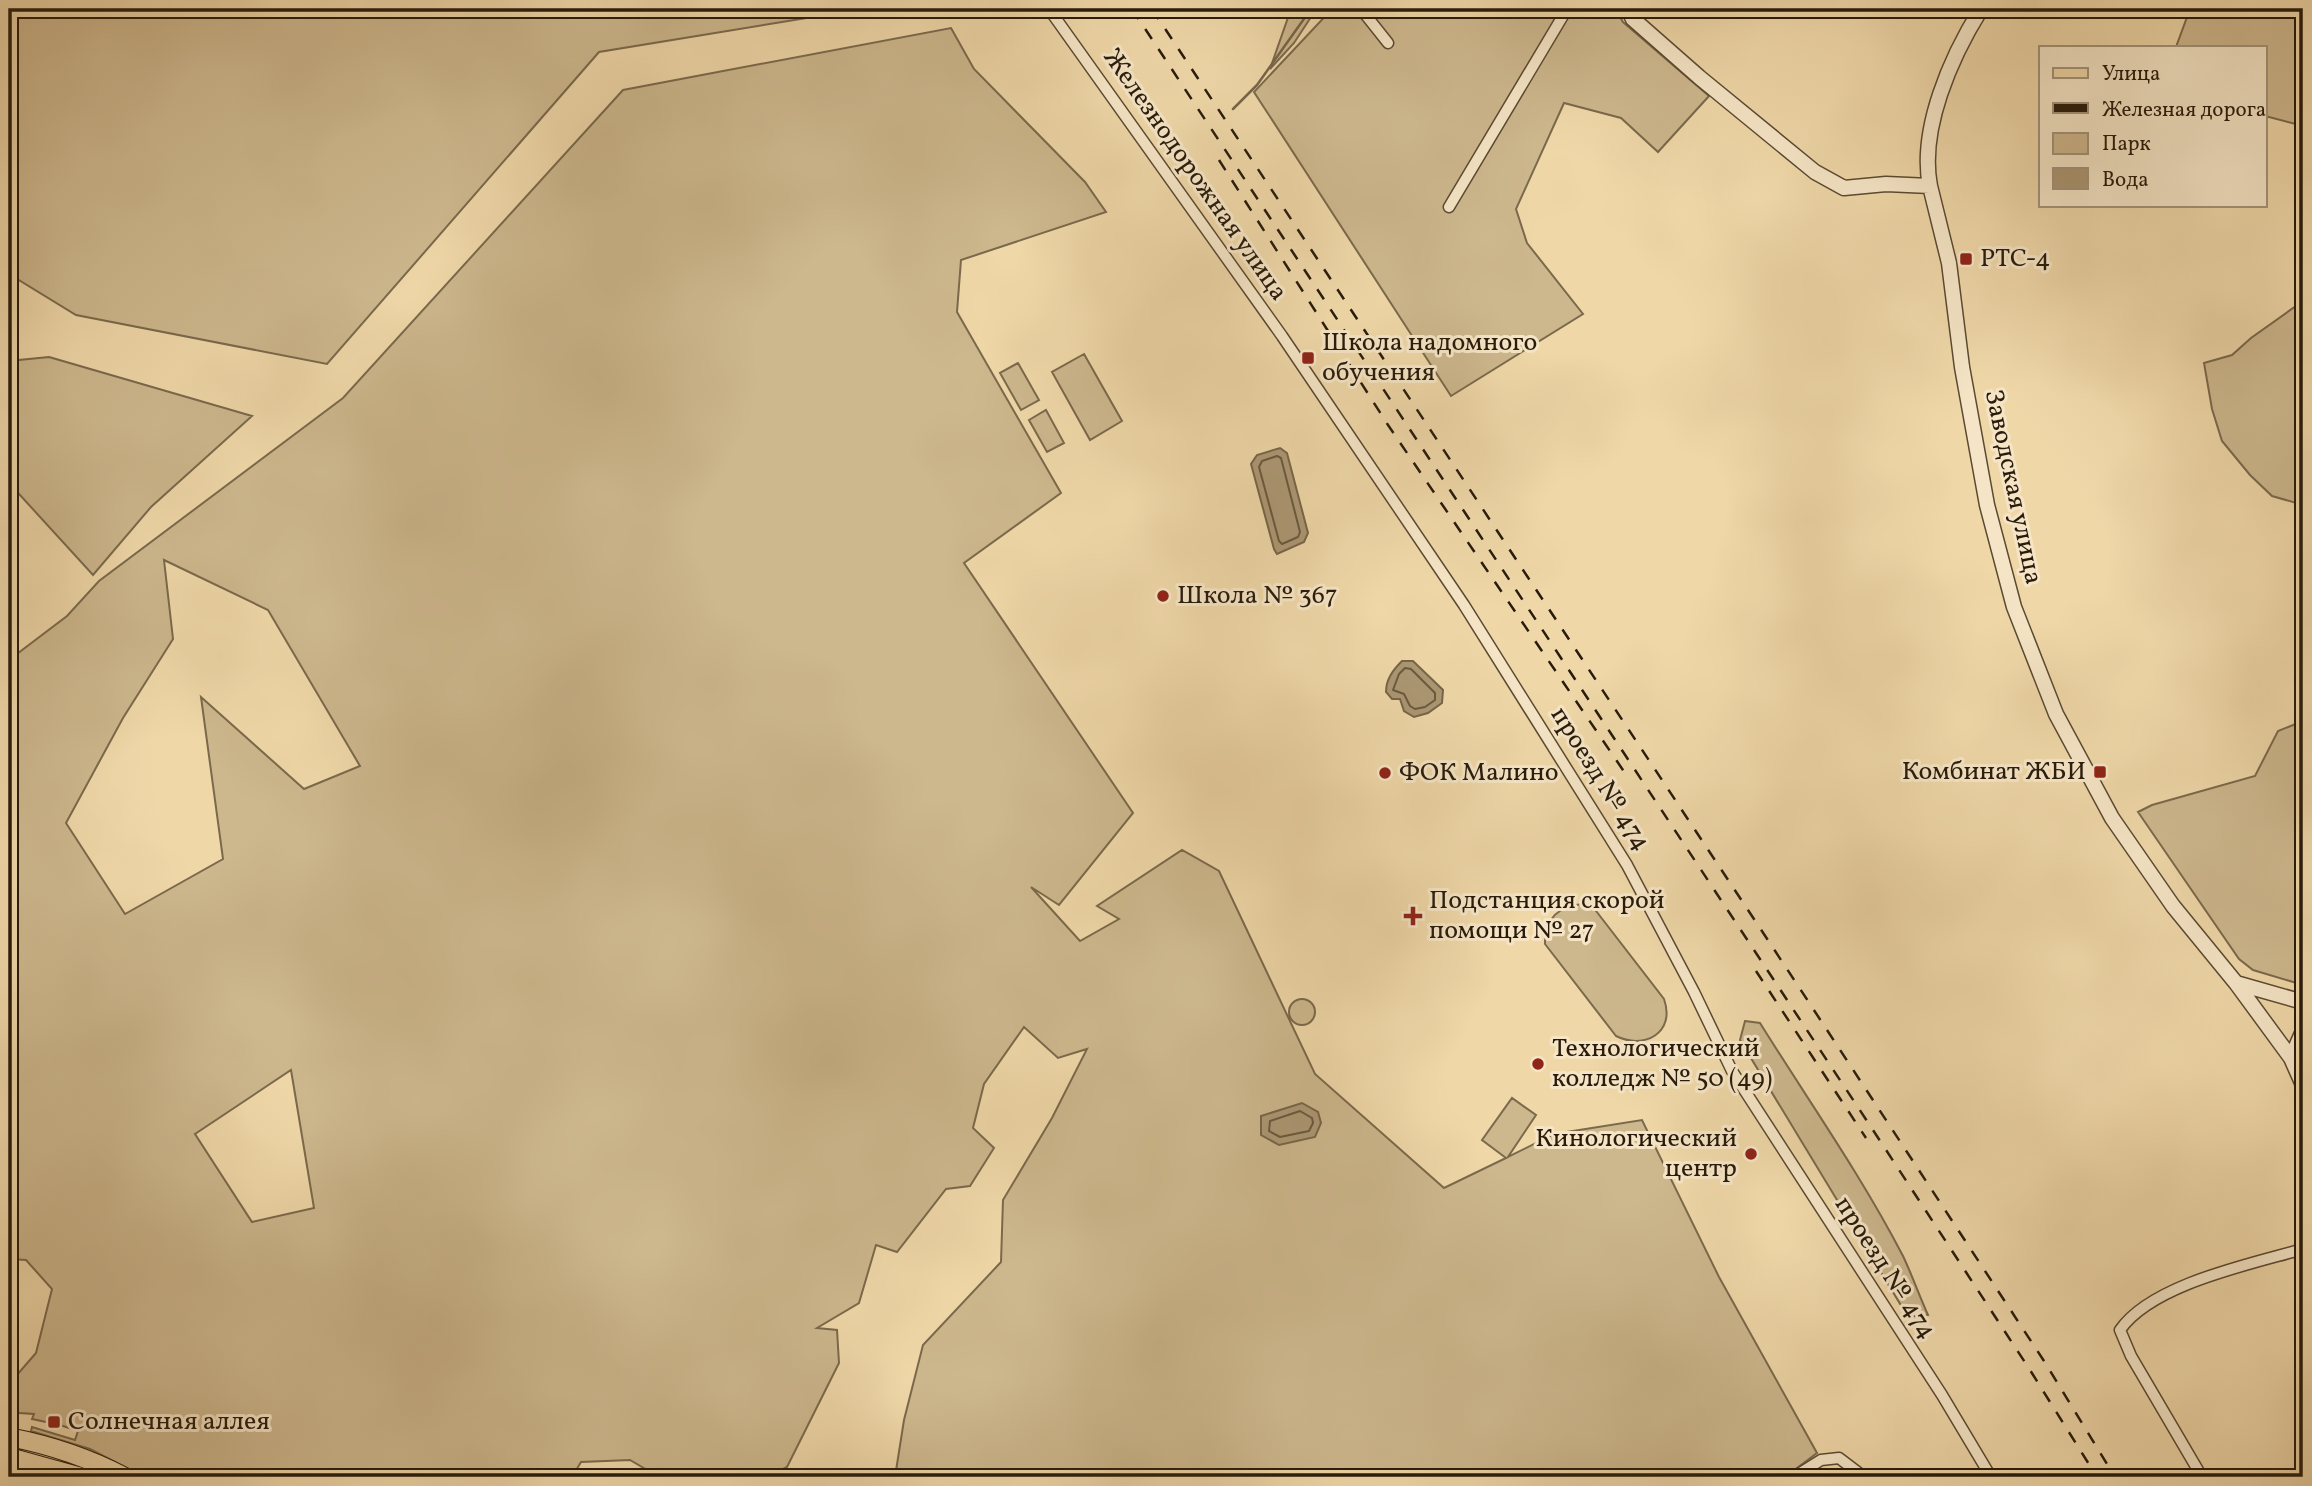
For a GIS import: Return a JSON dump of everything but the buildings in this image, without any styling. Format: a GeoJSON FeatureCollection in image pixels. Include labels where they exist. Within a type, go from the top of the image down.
{"type":"FeatureCollection","features":[{"type":"Feature","properties":{"kind":"main road"},"geometry":{"type":"LineString","coordinates":[[9,1437],[45,1444],[78,1455],[125,1477]]}},
{"type":"Feature","properties":{"kind":"main road"},"geometry":{"type":"LineString","coordinates":[[9,1457],[81,1477]]}},
{"type":"Feature","properties":{"kind":"street","name":"Железнодорожная улица"},"geometry":{"type":"LineString","coordinates":[[1049,9],[1303,368]]}},
{"type":"Feature","properties":{"kind":"street"},"geometry":{"type":"LineString","coordinates":[[1361,9],[1388,43]]}},
{"type":"Feature","properties":{"kind":"street"},"geometry":{"type":"LineString","coordinates":[[1449,207],[1567,9]]}},
{"type":"Feature","properties":{"kind":"street"},"geometry":{"type":"LineString","coordinates":[[1628,9],[1633,19],[1699,77],[1815,172],[1833,183],[1844,188],[1886,184],[1930,186]]}},
{"type":"Feature","properties":{"kind":"street","name":"Заводская улица"},"geometry":{"type":"LineString","coordinates":[[1981,9],[1962,39],[1937,103],[1927,169],[1949,263],[1962,367],[1987,505],[2014,607],[2056,714],[2112,818],[2174,906],[2236,983],[2291,1058],[2303,1085]]}},
{"type":"Feature","properties":{"kind":"street","name":"проезд № 474"},"geometry":{"type":"LineString","coordinates":[[1303,368],[1464,605],[1618,850],[1694,992],[1725,1059],[1840,1242],[1942,1395],[1991,1477]]}},
{"type":"Feature","properties":{"kind":"street"},"geometry":{"type":"LineString","coordinates":[[2236,983],[2303,1002]]}},
{"type":"Feature","properties":{"kind":"street"},"geometry":{"type":"LineString","coordinates":[[2291,1058],[2303,1031]]}},
{"type":"Feature","properties":{"kind":"street"},"geometry":{"type":"LineString","coordinates":[[2202,1477],[2131,1356],[2120,1329],[2128,1318],[2149,1303],[2182,1287],[2303,1250]]}},
{"type":"Feature","properties":{"kind":"street"},"geometry":{"type":"LineString","coordinates":[[1794,1477],[1821,1460],[1839,1458],[1864,1477]]}},
{"type":"Feature","properties":{"kind":"green space"},"geometry":{"type":"Polygon","coordinates":[[[9,9],[862,9],[599,52],[327,364],[76,315],[9,274],[9,9]]]}},
{"type":"Feature","properties":{"kind":"green space"},"geometry":{"type":"Polygon","coordinates":[[[1291,9],[1311,9],[1313,14],[1294,43],[1270,69],[1291,9]]]}},
{"type":"Feature","properties":{"kind":"green space"},"geometry":{"type":"Polygon","coordinates":[[[1332,9],[1615,9],[1623,22],[1709,96],[1658,152],[1621,118],[1564,103],[1516,209],[1527,243],[1583,314],[1451,396],[1254,92],[1332,9]]]}},
{"type":"Feature","properties":{"kind":"green space"},"geometry":{"type":"Polygon","coordinates":[[[2190,9],[2303,9],[2303,126],[2266,116],[2266,46],[2176,46],[2190,9]]]}},
{"type":"Feature","properties":{"kind":"green space"},"geometry":{"type":"Polygon","coordinates":[[[951,28],[974,69],[1085,182],[1106,212],[961,260],[957,312],[1061,493],[964,563],[1133,813],[1059,905],[1031,887],[1080,941],[1119,919],[1097,906],[1182,850],[1219,871],[1315,1074],[1444,1188],[1506,1158],[1482,1140],[1512,1098],[1536,1115],[1508,1157],[1554,1134],[1642,1120],[1719,1277],[1817,1453],[1785,1477],[895,1477],[904,1420],[923,1345],[1001,1262],[1003,1200],[1052,1118],[1087,1049],[1058,1058],[1024,1027],[984,1084],[973,1128],[994,1148],[970,1186],[946,1189],[897,1252],[876,1245],[859,1303],[817,1328],[837,1330],[839,1363],[787,1467],[768,1477],[659,1477],[630,1460],[581,1462],[572,1477],[144,1477],[90,1449],[31,1431],[32,1427],[75,1440],[78,1431],[32,1419],[34,1414],[19,1413],[9,1395],[9,1384],[36,1353],[52,1289],[26,1260],[9,1259],[9,660],[67,616],[99,581],[343,398],[623,90],[951,28]],[[164,560],[173,639],[123,718],[66,823],[125,914],[223,859],[201,697],[304,789],[360,766],[268,610],[164,560]],[[291,1070],[195,1134],[252,1222],[314,1208],[291,1070]]]}},
{"type":"Feature","properties":{"kind":"green space"},"geometry":{"type":"Polygon","coordinates":[[[2303,301],[2303,505],[2272,496],[2250,475],[2222,441],[2212,409],[2204,363],[2232,355],[2303,301]]]}},
{"type":"Feature","properties":{"kind":"green space"},"geometry":{"type":"Polygon","coordinates":[[[1084,354],[1122,421],[1090,440],[1052,372],[1084,354]]]}},
{"type":"Feature","properties":{"kind":"green space"},"geometry":{"type":"Polygon","coordinates":[[[49,357],[252,416],[151,507],[93,575],[9,483],[9,361],[49,357]]]}},
{"type":"Feature","properties":{"kind":"green space"},"geometry":{"type":"Polygon","coordinates":[[[1018,363],[1039,400],[1021,410],[1000,373],[1018,363]]]}},
{"type":"Feature","properties":{"kind":"green space"},"geometry":{"type":"Polygon","coordinates":[[[1046,410],[1064,443],[1047,452],[1029,420],[1046,410]]]}},
{"type":"Feature","properties":{"kind":"green space"},"geometry":{"type":"Polygon","coordinates":[[[2303,721],[2303,985],[2253,970],[2239,959],[2138,812],[2152,805],[2255,776],[2278,731],[2303,721]]]}},
{"type":"Feature","properties":{"kind":"green space"},"geometry":{"type":"Polygon","coordinates":[[[1584,904],[1593,907],[1664,999],[1666,1021],[1655,1036],[1637,1041],[1616,1036],[1545,944],[1547,927],[1555,915],[1568,907],[1584,904]]]}},
{"type":"Feature","properties":{"kind":"green space"},"geometry":{"type":"Polygon","coordinates":[[[1302,999],[1311,1003],[1315,1012],[1311,1021],[1302,1025],[1293,1021],[1289,1012],[1293,1003],[1302,999]]]}},
{"type":"Feature","properties":{"kind":"green space"},"geometry":{"type":"Polygon","coordinates":[[[1745,1021],[1760,1023],[1852,1167],[1903,1256],[1928,1315],[1908,1317],[1740,1040],[1745,1021]]]}},
{"type":"Feature","properties":{"kind":"water"},"geometry":{"type":"Polygon","coordinates":[[[1280,448],[1287,453],[1308,533],[1304,542],[1277,554],[1251,464],[1257,455],[1280,448]]]}},
{"type":"Feature","properties":{"kind":"water"},"geometry":{"type":"Polygon","coordinates":[[[1402,661],[1413,661],[1443,690],[1442,703],[1428,713],[1414,717],[1404,711],[1400,699],[1392,699],[1386,692],[1391,675],[1402,661]]]}},
{"type":"Feature","properties":{"kind":"water"},"geometry":{"type":"Polygon","coordinates":[[[1302,1103],[1318,1112],[1321,1123],[1315,1137],[1279,1145],[1261,1135],[1261,1116],[1302,1103]]]}},
{"type":"Feature","properties":{"kind":"waterway"},"geometry":{"type":"LineString","coordinates":[[1233,109],[1257,85],[1311,9]]}},
{"type":"Feature","properties":{"kind":"railway"},"geometry":{"type":"LineString","coordinates":[[1132,9],[1871,1127],[2097,1477]]}},
{"type":"Feature","properties":{"kind":"railway"},"geometry":{"type":"LineString","coordinates":[[1152,9],[1787,969],[2044,1361],[2115,1477]]}},
{"type":"Feature","properties":{"kind":"railway"},"geometry":{"type":"LineString","coordinates":[[1219,160],[1388,425],[1625,773]]}},
{"type":"Feature","properties":{"kind":"railway"},"geometry":{"type":"LineString","coordinates":[[1756,971],[1866,1138]]}},
{"type":"Feature","properties":{"kind":"place","name":"РТС-4"},"geometry":{"type":"Point","coordinates":[1966,259]}},
{"type":"Feature","properties":{"kind":"place","name":"Школа надомного обучения"},"geometry":{"type":"Point","coordinates":[1308,358]}},
{"type":"Feature","properties":{"kind":"place","name":"Школа № 367"},"geometry":{"type":"Point","coordinates":[1163,596]}},
{"type":"Feature","properties":{"kind":"place","name":"Комбинат ЖБИ"},"geometry":{"type":"Point","coordinates":[2100,772]}},
{"type":"Feature","properties":{"kind":"place","name":"ФОК Малино"},"geometry":{"type":"Point","coordinates":[1385,773]}},
{"type":"Feature","properties":{"kind":"place","name":"Подстанция скорой помощи № 27"},"geometry":{"type":"Point","coordinates":[1413,916]}},
{"type":"Feature","properties":{"kind":"place","name":"Технологический колледж № 50 (49)"},"geometry":{"type":"Point","coordinates":[1538,1064]}},
{"type":"Feature","properties":{"kind":"place","name":"Кинологический центр"},"geometry":{"type":"Point","coordinates":[1751,1154]}},
{"type":"Feature","properties":{"kind":"place","name":"Солнечная аллея"},"geometry":{"type":"Point","coordinates":[54,1422]}}]}
